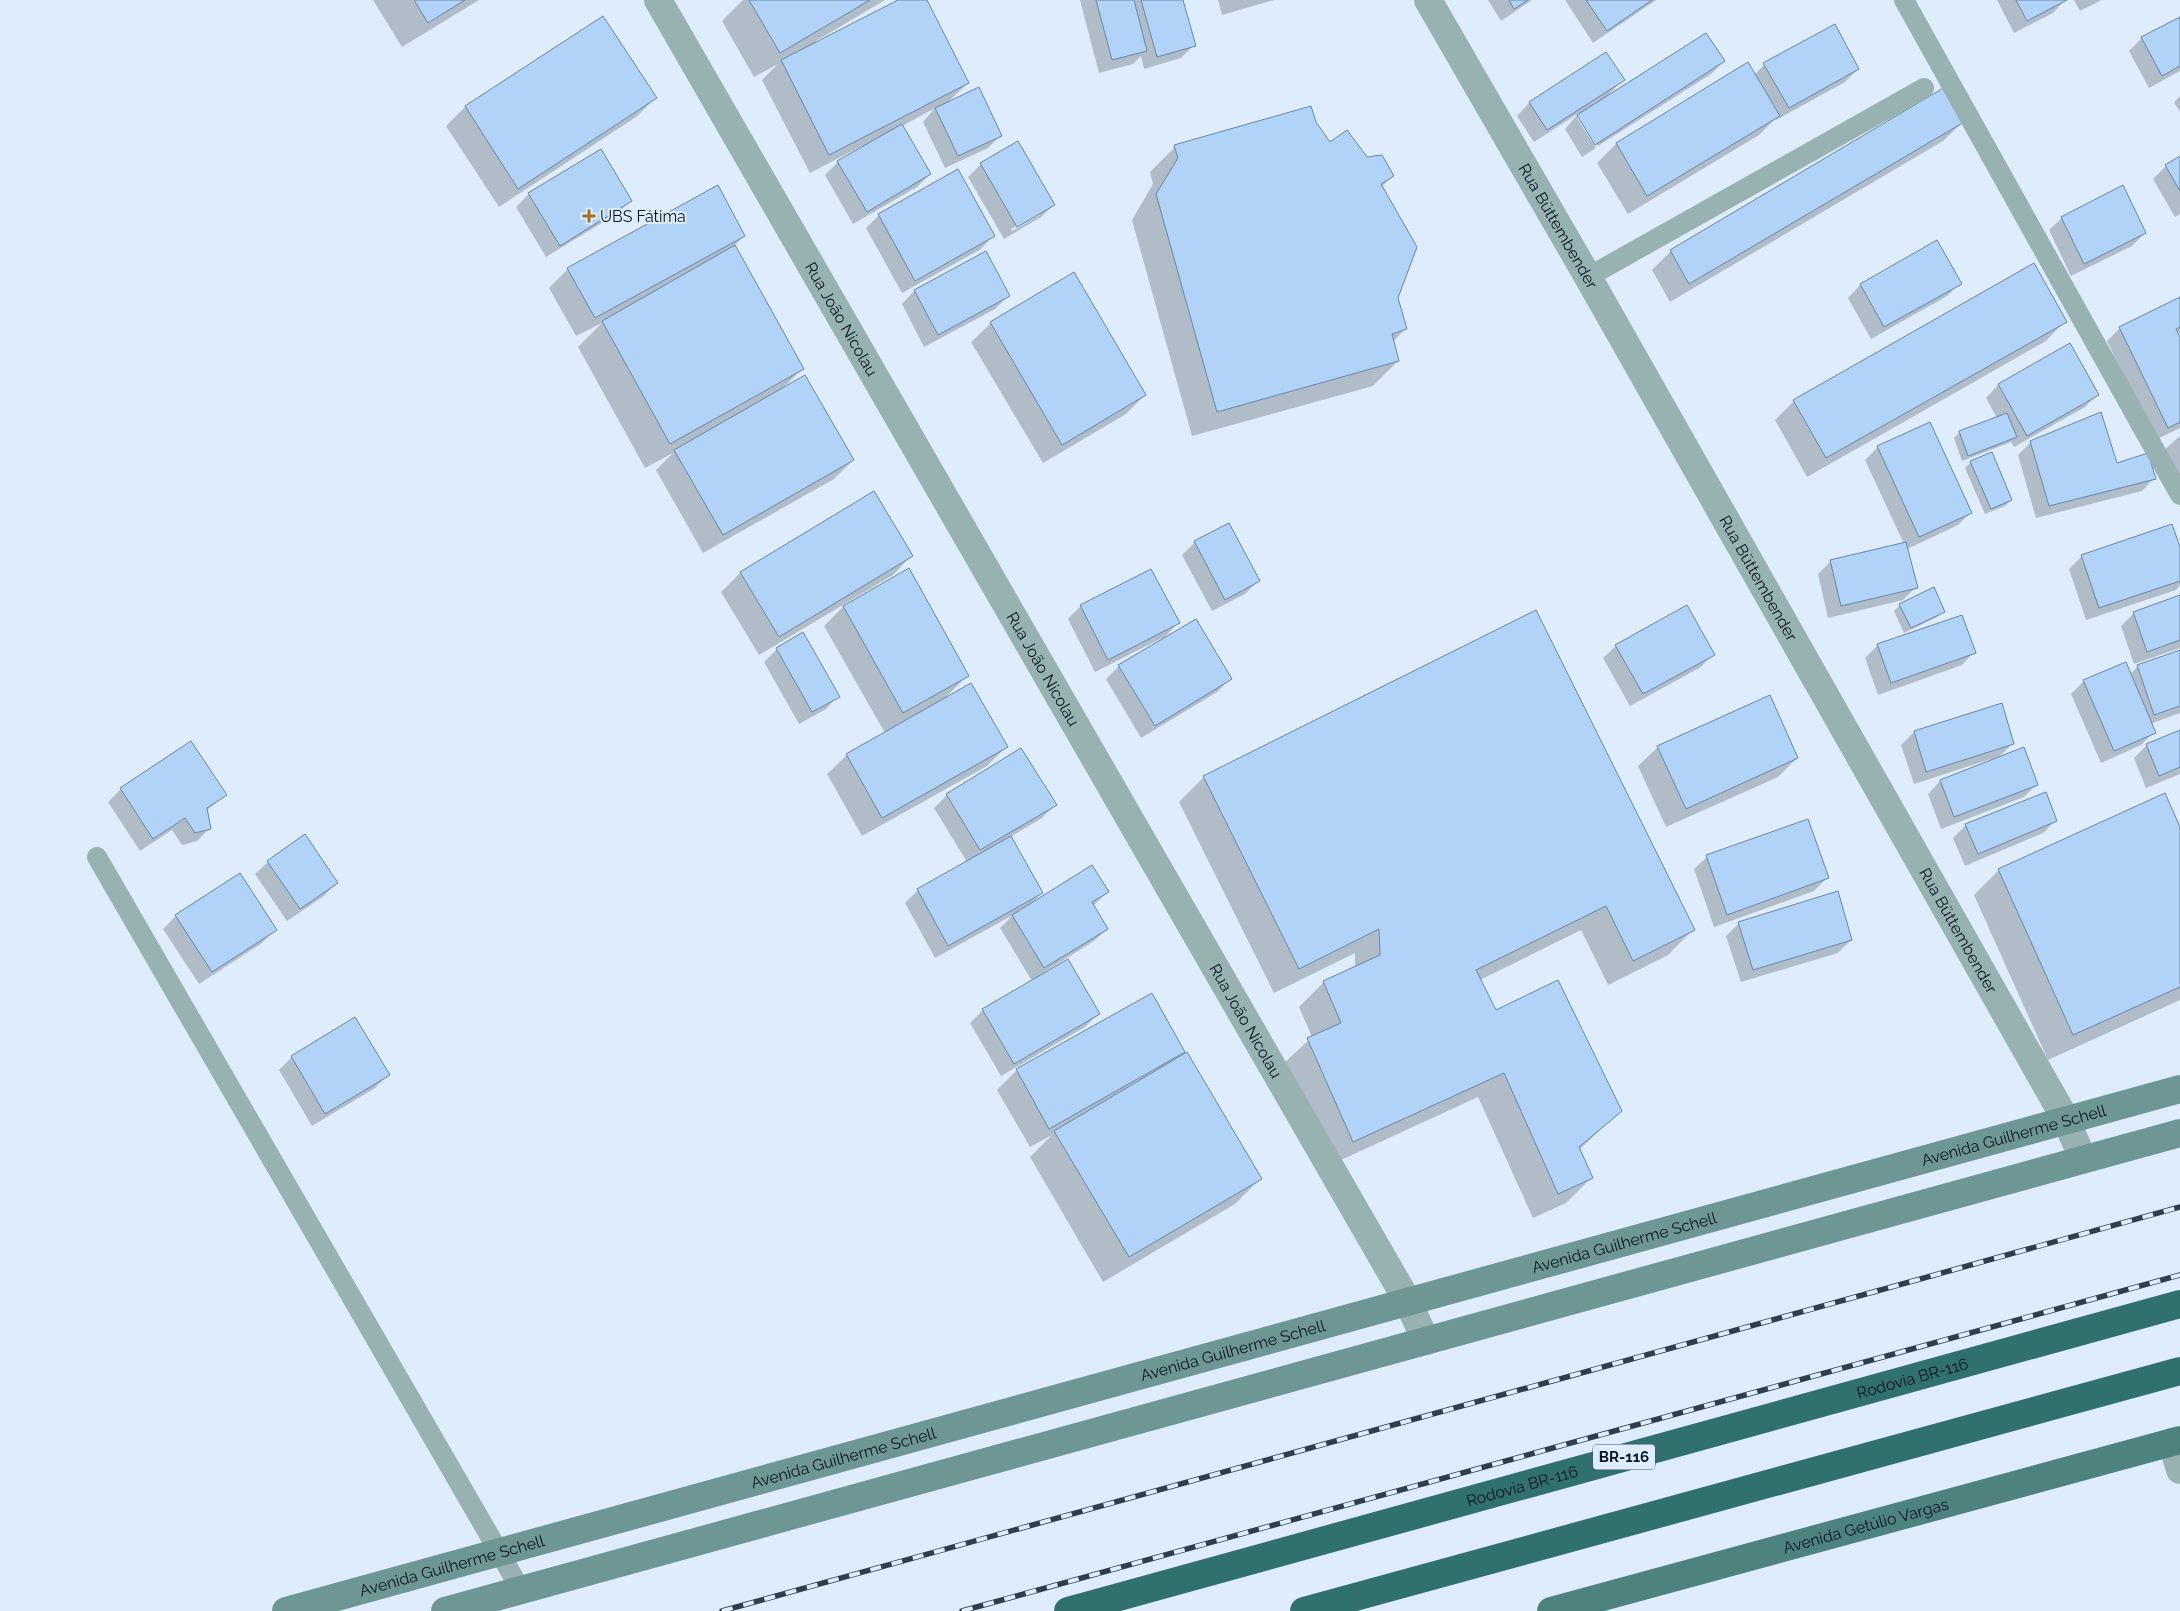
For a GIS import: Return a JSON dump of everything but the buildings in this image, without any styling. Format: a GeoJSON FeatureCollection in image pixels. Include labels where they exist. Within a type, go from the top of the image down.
{"type":"FeatureCollection","features":[{"type":"Feature","properties":{"kind":"highway","name":"Rodovia BR-116"},"geometry":{"type":"LineString","coordinates":[[1068,1611],[2180,1304]]}},
{"type":"Feature","properties":{"kind":"highway"},"geometry":{"type":"LineString","coordinates":[[1304,1611],[2180,1371]]}},
{"type":"Feature","properties":{"kind":"main road","name":"Avenida Guilherme Schell"},"geometry":{"type":"LineString","coordinates":[[286,1611],[2180,1089]]}},
{"type":"Feature","properties":{"kind":"main road"},"geometry":{"type":"LineString","coordinates":[[445,1611],[2180,1133]]}},
{"type":"Feature","properties":{"kind":"main road"},"geometry":{"type":"LineString","coordinates":[[1150,1373],[1159,1414]]}},
{"type":"Feature","properties":{"kind":"main road","name":"Avenida Getúlio Vargas"},"geometry":{"type":"LineString","coordinates":[[1551,1611],[2176,1441]]}},
{"type":"Feature","properties":{"kind":"street","name":"Rua João Nicolau"},"geometry":{"type":"LineString","coordinates":[[658,0],[1408,1302],[1426,1340]]}},
{"type":"Feature","properties":{"kind":"street","name":"Rua Büttembender"},"geometry":{"type":"LineString","coordinates":[[1428,0],[1588,277],[2066,1120],[2083,1159]]}},
{"type":"Feature","properties":{"kind":"street"},"geometry":{"type":"LineString","coordinates":[[2176,1441],[2180,1470]]}},
{"type":"Feature","properties":{"kind":"lane"},"geometry":{"type":"LineString","coordinates":[[1904,0],[2180,495]]}},
{"type":"Feature","properties":{"kind":"lane"},"geometry":{"type":"LineString","coordinates":[[1588,277],[1924,88]]}},
{"type":"Feature","properties":{"kind":"lane"},"geometry":{"type":"LineString","coordinates":[[97,857],[521,1590]]}},
{"type":"Feature","properties":{"kind":"railway"},"geometry":{"type":"LineString","coordinates":[[722,1611],[2180,1207]]}},
{"type":"Feature","properties":{"kind":"railway"},"geometry":{"type":"LineString","coordinates":[[962,1611],[2180,1275]]}},
{"type":"Feature","properties":{"kind":"place","name":"UBS Fátima"},"geometry":{"type":"Point","coordinates":[589,216]}}]}
